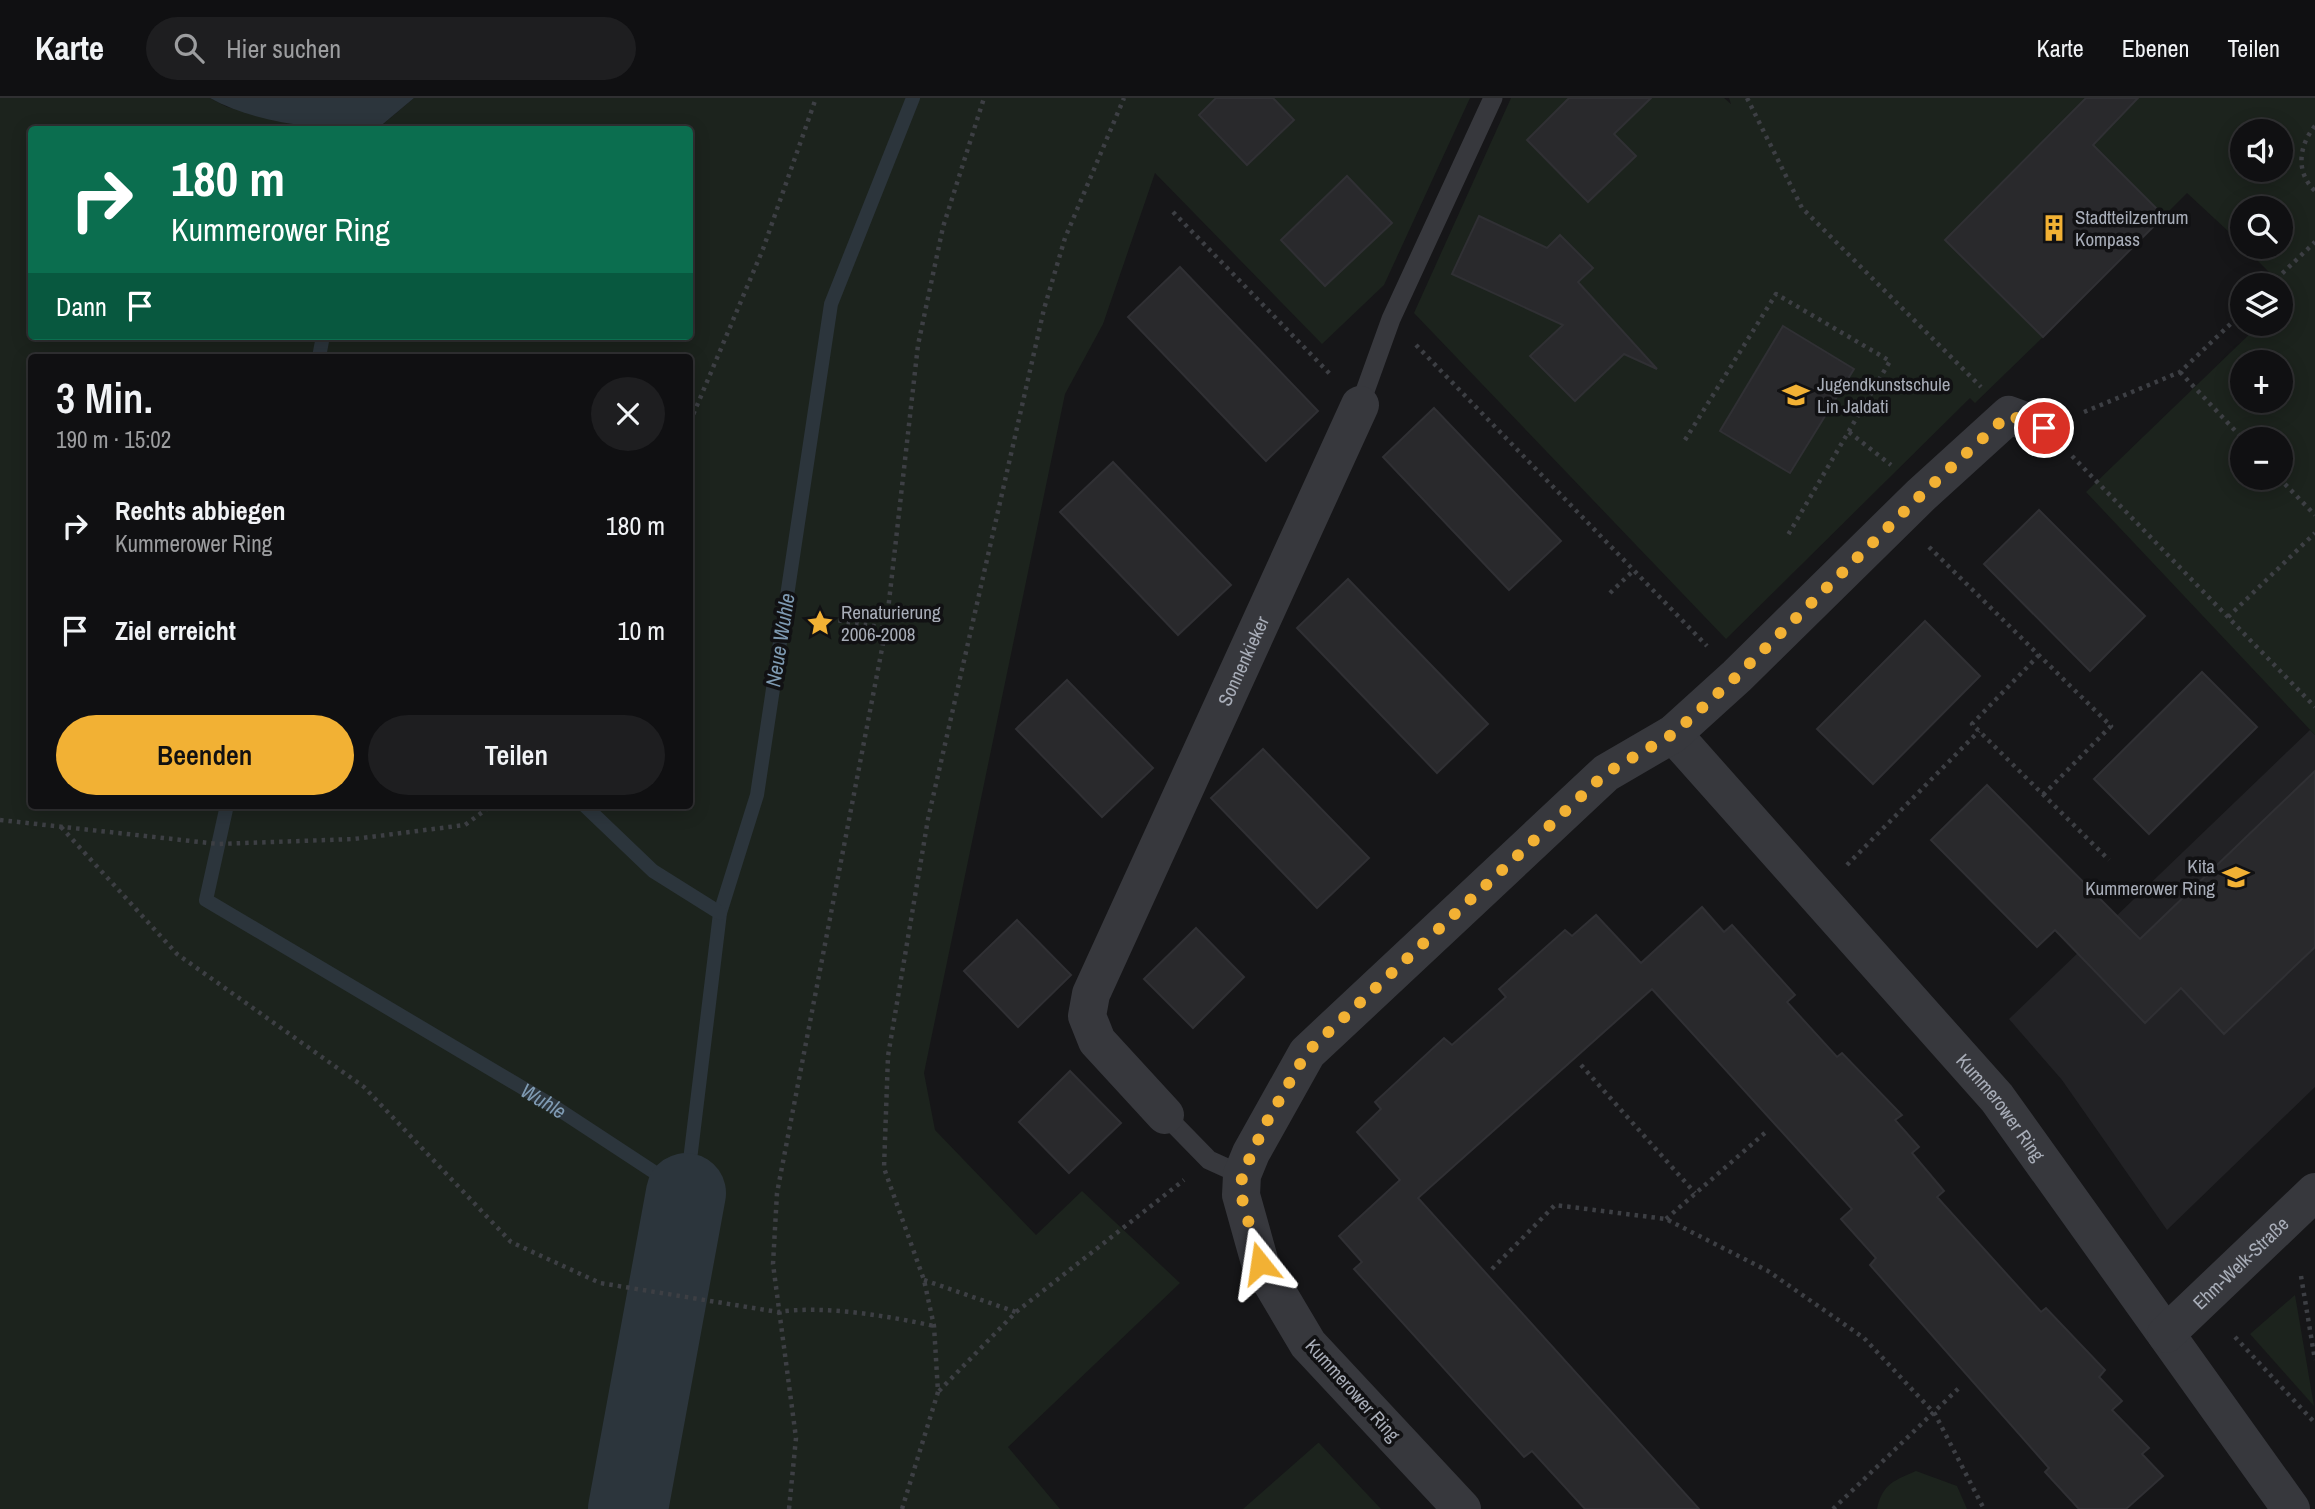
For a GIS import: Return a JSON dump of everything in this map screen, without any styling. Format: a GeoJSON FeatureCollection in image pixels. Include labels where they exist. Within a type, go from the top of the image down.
{"type":"FeatureCollection","features":[{"type":"Feature","properties":{"kind":"street","name":"Sonnenkieker"},"geometry":{"type":"LineString","coordinates":[[1165,1115],[1097,1041],[1087,1016],[1091,994],[1360,405]]}},
{"type":"Feature","properties":{"kind":"street"},"geometry":{"type":"LineString","coordinates":[[2008,415],[2044,428]]}},
{"type":"Feature","properties":{"kind":"street","name":"Kummerower Ring"},"geometry":{"type":"LineString","coordinates":[[1462,1509],[1308,1344],[1260,1263],[1241,1195],[1226,1167],[1266,1123],[1307,1052],[1606,773],[1673,734],[1737,676],[1910,506],[2008,415]]}},
{"type":"Feature","properties":{"kind":"street","name":"Kummerower Ring"},"geometry":{"type":"LineString","coordinates":[[1673,734],[1815,897],[1997,1098],[2291,1509]]}},
{"type":"Feature","properties":{"kind":"street","name":"Ehm-Welk-Straße"},"geometry":{"type":"LineString","coordinates":[[2166,1334],[2315,1192]]}},
{"type":"Feature","properties":{"kind":"lane","name":"Sonnenkieker"},"geometry":{"type":"LineString","coordinates":[[1360,405],[1391,319],[1493,98]]}},
{"type":"Feature","properties":{"kind":"lane","name":"Sonnenkieker"},"geometry":{"type":"LineString","coordinates":[[1165,1115],[1226,1167]]}},
{"type":"Feature","properties":{"kind":"path"},"geometry":{"type":"LineString","coordinates":[[693,415],[763,249],[816,98]]}},
{"type":"Feature","properties":{"kind":"path"},"geometry":{"type":"LineString","coordinates":[[789,1509],[796,1438],[773,1264],[777,1193],[886,628],[918,345],[943,227],[984,98]]}},
{"type":"Feature","properties":{"kind":"path"},"geometry":{"type":"LineString","coordinates":[[902,1509],[939,1392],[934,1326],[925,1280],[884,1168],[888,1056],[928,819],[1044,309],[1065,238],[1124,98]]}},
{"type":"Feature","properties":{"kind":"path"},"geometry":{"type":"LineString","coordinates":[[1747,98],[1802,208],[2008,415]]}},
{"type":"Feature","properties":{"kind":"path"},"geometry":{"type":"LineString","coordinates":[[2315,126],[2304,141],[2301,156],[2303,173],[2315,191]]}},
{"type":"Feature","properties":{"kind":"path"},"geometry":{"type":"LineString","coordinates":[[1173,212],[1360,405]]}},
{"type":"Feature","properties":{"kind":"path"},"geometry":{"type":"LineString","coordinates":[[2283,273],[2315,242]]}},
{"type":"Feature","properties":{"kind":"path"},"geometry":{"type":"LineString","coordinates":[[1685,440],[1776,294],[1891,361],[1788,535]]}},
{"type":"Feature","properties":{"kind":"path"},"geometry":{"type":"LineString","coordinates":[[1391,319],[1737,676]]}},
{"type":"Feature","properties":{"kind":"path"},"geometry":{"type":"LineString","coordinates":[[2230,324],[2180,372],[2044,428],[2315,707]]}},
{"type":"Feature","properties":{"kind":"path"},"geometry":{"type":"LineString","coordinates":[[2180,372],[2232,427]]}},
{"type":"Feature","properties":{"kind":"path"},"geometry":{"type":"LineString","coordinates":[[1849,432],[1898,470],[1910,506],[2039,655],[2111,726],[2043,794]]}},
{"type":"Feature","properties":{"kind":"path"},"geometry":{"type":"LineString","coordinates":[[2291,490],[2315,515]]}},
{"type":"Feature","properties":{"kind":"path"},"geometry":{"type":"LineString","coordinates":[[2228,617],[2315,533]]}},
{"type":"Feature","properties":{"kind":"path"},"geometry":{"type":"LineString","coordinates":[[1610,593],[1634,570]]}},
{"type":"Feature","properties":{"kind":"path"},"geometry":{"type":"LineString","coordinates":[[830,619],[886,628]]}},
{"type":"Feature","properties":{"kind":"path"},"geometry":{"type":"LineString","coordinates":[[2039,655],[1972,724],[2109,860]]}},
{"type":"Feature","properties":{"kind":"path"},"geometry":{"type":"LineString","coordinates":[[1815,897],[1979,731]]}},
{"type":"Feature","properties":{"kind":"path"},"geometry":{"type":"LineString","coordinates":[[0,820],[218,844],[354,839],[465,825],[487,809]]}},
{"type":"Feature","properties":{"kind":"path"},"geometry":{"type":"LineString","coordinates":[[61,827],[177,954],[364,1087],[511,1242],[600,1283],[778,1312],[796,1309],[898,1318],[934,1326]]}},
{"type":"Feature","properties":{"kind":"path"},"geometry":{"type":"LineString","coordinates":[[1581,1065],[1695,1193]]}},
{"type":"Feature","properties":{"kind":"path"},"geometry":{"type":"LineString","coordinates":[[1666,1219],[1766,1132]]}},
{"type":"Feature","properties":{"kind":"path"},"geometry":{"type":"LineString","coordinates":[[939,1392],[1016,1312],[1226,1167]]}},
{"type":"Feature","properties":{"kind":"path"},"geometry":{"type":"LineString","coordinates":[[1492,1269],[1555,1205],[1666,1219],[1768,1271],[1864,1338],[1935,1414],[1984,1509]]}},
{"type":"Feature","properties":{"kind":"path"},"geometry":{"type":"LineString","coordinates":[[2301,1276],[2315,1360]]}},
{"type":"Feature","properties":{"kind":"path"},"geometry":{"type":"LineString","coordinates":[[925,1280],[1016,1312]]}},
{"type":"Feature","properties":{"kind":"path"},"geometry":{"type":"LineString","coordinates":[[2235,1337],[2315,1423]]}},
{"type":"Feature","properties":{"kind":"path"},"geometry":{"type":"LineString","coordinates":[[1833,1509],[1961,1387]]}},
{"type":"Feature","properties":{"kind":"shaded area"},"geometry":{"type":"Polygon","coordinates":[[[0,98],[210,98],[227,107],[312,126],[28,126],[28,340],[693,340],[693,126],[381,126],[414,98],[1470,98],[1384,285],[1322,344],[1155,173],[1103,324],[1065,394],[924,1073],[935,1130],[1036,1235],[1082,1191],[1180,1283],[1008,1447],[1060,1509],[0,1509],[0,98]]]}},
{"type":"Feature","properties":{"kind":"shaded area"},"geometry":{"type":"Polygon","coordinates":[[[210,98],[414,98],[381,126],[291,124],[228,107],[210,98]]]}},
{"type":"Feature","properties":{"kind":"shaded area"},"geometry":{"type":"Polygon","coordinates":[[[1511,98],[1724,98],[1731,104],[1729,98],[2315,98],[2315,735],[2086,492],[2230,353],[2230,413],[2293,413],[2293,350],[2233,350],[2248,336],[2293,336],[2293,273],[2270,273],[2256,259],[2293,259],[2293,196],[2230,196],[2230,233],[2187,193],[2164,216],[2066,119],[1945,240],[2043,337],[1975,403],[1970,398],[1726,639],[1414,313],[1511,98]]]}},
{"type":"Feature","properties":{"kind":"shaded area","name":"Kita Kummerower Ring"},"geometry":{"type":"Polygon","coordinates":[[[2310,730],[2315,735],[2315,1087],[2167,1230],[2062,1080],[2009,1019],[2310,730]]]}},
{"type":"Feature","properties":{"kind":"shaded area"},"geometry":{"type":"Polygon","coordinates":[[[2295,1295],[2314,1406],[2250,1334],[2295,1295]]]}},
{"type":"Feature","properties":{"kind":"shaded area"},"geometry":{"type":"Polygon","coordinates":[[[1318,1443],[1381,1509],[1243,1509],[1318,1443]]]}},
{"type":"Feature","properties":{"kind":"shaded area"},"geometry":{"type":"Polygon","coordinates":[[[1916,1471],[1957,1486],[1967,1509],[1877,1509],[1882,1494],[1890,1484],[1916,1471]]]}},
{"type":"Feature","properties":{"kind":"building"},"geometry":{"type":"Polygon","coordinates":[[[1216,98],[1273,98],[1294,120],[1247,165],[1199,115],[1216,98]]]}},
{"type":"Feature","properties":{"kind":"building"},"geometry":{"type":"Polygon","coordinates":[[[1569,98],[1651,98],[1614,134],[1636,156],[1588,202],[1527,140],[1569,98]]]}},
{"type":"Feature","properties":{"kind":"building","name":"Stadtteilzentrum Kompass"},"geometry":{"type":"Polygon","coordinates":[[[2086,98],[2138,98],[2093,145],[2164,216],[2043,337],[1945,240],[2086,98]]]}},
{"type":"Feature","properties":{"kind":"building"},"geometry":{"type":"Polygon","coordinates":[[[1347,176],[1392,223],[1325,286],[1281,240],[1347,176]]]}},
{"type":"Feature","properties":{"kind":"building"},"geometry":{"type":"Polygon","coordinates":[[[1479,216],[1547,248],[1560,235],[1593,268],[1578,282],[1657,369],[1624,354],[1575,401],[1530,356],[1563,325],[1452,274],[1479,216]]]}},
{"type":"Feature","properties":{"kind":"building"},"geometry":{"type":"Polygon","coordinates":[[[1180,267],[1318,411],[1266,461],[1128,317],[1180,267]]]}},
{"type":"Feature","properties":{"kind":"building","name":"Jugendkunstschule Lin Jaldati"},"geometry":{"type":"Polygon","coordinates":[[[1783,326],[1854,369],[1790,473],[1720,431],[1783,326]]]}},
{"type":"Feature","properties":{"kind":"building"},"geometry":{"type":"Polygon","coordinates":[[[1434,408],[1561,541],[1509,590],[1383,457],[1434,408]]]}},
{"type":"Feature","properties":{"kind":"building"},"geometry":{"type":"Polygon","coordinates":[[[1113,462],[1231,585],[1178,635],[1060,512],[1113,462]]]}},
{"type":"Feature","properties":{"kind":"building"},"geometry":{"type":"Polygon","coordinates":[[[2039,510],[2145,616],[2090,671],[1984,564],[2039,510]]]}},
{"type":"Feature","properties":{"kind":"building"},"geometry":{"type":"Polygon","coordinates":[[[1348,579],[1488,724],[1437,773],[1297,628],[1348,579]]]}},
{"type":"Feature","properties":{"kind":"building"},"geometry":{"type":"Polygon","coordinates":[[[1925,621],[1980,676],[1873,784],[1817,729],[1925,621]]]}},
{"type":"Feature","properties":{"kind":"building"},"geometry":{"type":"Polygon","coordinates":[[[2202,672],[2257,727],[2149,834],[2094,779],[2202,672]]]}},
{"type":"Feature","properties":{"kind":"building"},"geometry":{"type":"Polygon","coordinates":[[[1067,680],[1153,768],[1102,817],[1016,729],[1067,680]]]}},
{"type":"Feature","properties":{"kind":"building"},"geometry":{"type":"Polygon","coordinates":[[[1263,749],[1369,858],[1317,908],[1211,798],[1263,749]]]}},
{"type":"Feature","properties":{"kind":"building"},"geometry":{"type":"Polygon","coordinates":[[[2315,771],[2315,947],[2224,1034],[2181,988],[2145,1023],[2055,930],[2037,947],[1931,840],[1987,785],[2140,939],[2315,771]]]}},
{"type":"Feature","properties":{"kind":"building"},"geometry":{"type":"Polygon","coordinates":[[[1702,907],[1724,932],[1732,925],[1795,995],[1787,1002],[1837,1057],[1842,1053],[1902,1115],[1895,1120],[1919,1147],[1912,1153],[1944,1191],[1937,1197],[2041,1312],[2046,1308],[2105,1370],[2099,1377],[2122,1401],[2112,1410],[2149,1448],[2142,1454],[2163,1476],[2126,1509],[2079,1509],[2045,1472],[2049,1468],[1870,1265],[1876,1258],[1841,1219],[1852,1209],[1652,989],[1418,1198],[1699,1509],[1585,1509],[1532,1451],[1524,1457],[1354,1269],[1362,1262],[1339,1236],[1400,1180],[1357,1132],[1381,1109],[1375,1102],[1444,1038],[1452,1045],[1506,997],[1499,989],[1565,930],[1572,936],[1596,915],[1641,963],[1702,907]]]}},
{"type":"Feature","properties":{"kind":"building"},"geometry":{"type":"Polygon","coordinates":[[[1017,920],[1071,975],[1018,1027],[964,971],[1017,920]]]}},
{"type":"Feature","properties":{"kind":"building"},"geometry":{"type":"Polygon","coordinates":[[[1196,928],[1244,977],[1193,1028],[1144,979],[1196,928]]]}},
{"type":"Feature","properties":{"kind":"building"},"geometry":{"type":"Polygon","coordinates":[[[1070,1071],[1121,1123],[1069,1173],[1019,1122],[1070,1071]]]}},
{"type":"Feature","properties":{"kind":"waterway","name":"Neue Wuhle"},"geometry":{"type":"LineString","coordinates":[[226,809],[206,900],[555,1107],[686,1193],[720,913],[757,795],[831,304],[913,98]]}},
{"type":"Feature","properties":{"kind":"waterway","name":"Wuhle"},"geometry":{"type":"LineString","coordinates":[[320,354],[322,340]]}},
{"type":"Feature","properties":{"kind":"waterway"},"geometry":{"type":"LineString","coordinates":[[588,809],[653,871],[720,913]]}},
{"type":"Feature","properties":{"kind":"waterway","name":"Wuhle"},"geometry":{"type":"LineString","coordinates":[[628,1509],[686,1193]]}},
{"type":"Feature","properties":{"kind":"place","name":"Stadtteilzentrum Kompass"},"geometry":{"type":"Point","coordinates":[2054,228]}},
{"type":"Feature","properties":{"kind":"place","name":"Jugendkunstschule Lin Jaldati"},"geometry":{"type":"Point","coordinates":[1796,395]}},
{"type":"Feature","properties":{"kind":"place","name":"Renaturierung 2006-2008"},"geometry":{"type":"Point","coordinates":[820,623]}},
{"type":"Feature","properties":{"kind":"place","name":"Kita Kummerower Ring"},"geometry":{"type":"Point","coordinates":[2236,877]}},
{"type":"Feature","properties":{"kind":"route"},"geometry":{"type":"LineString","coordinates":[[1260,1263],[1241,1195],[1242,1175],[1266,1123],[1307,1052],[1606,773],[1673,734],[1737,676],[1921,495],[2008,415],[2044,428]]}}]}
